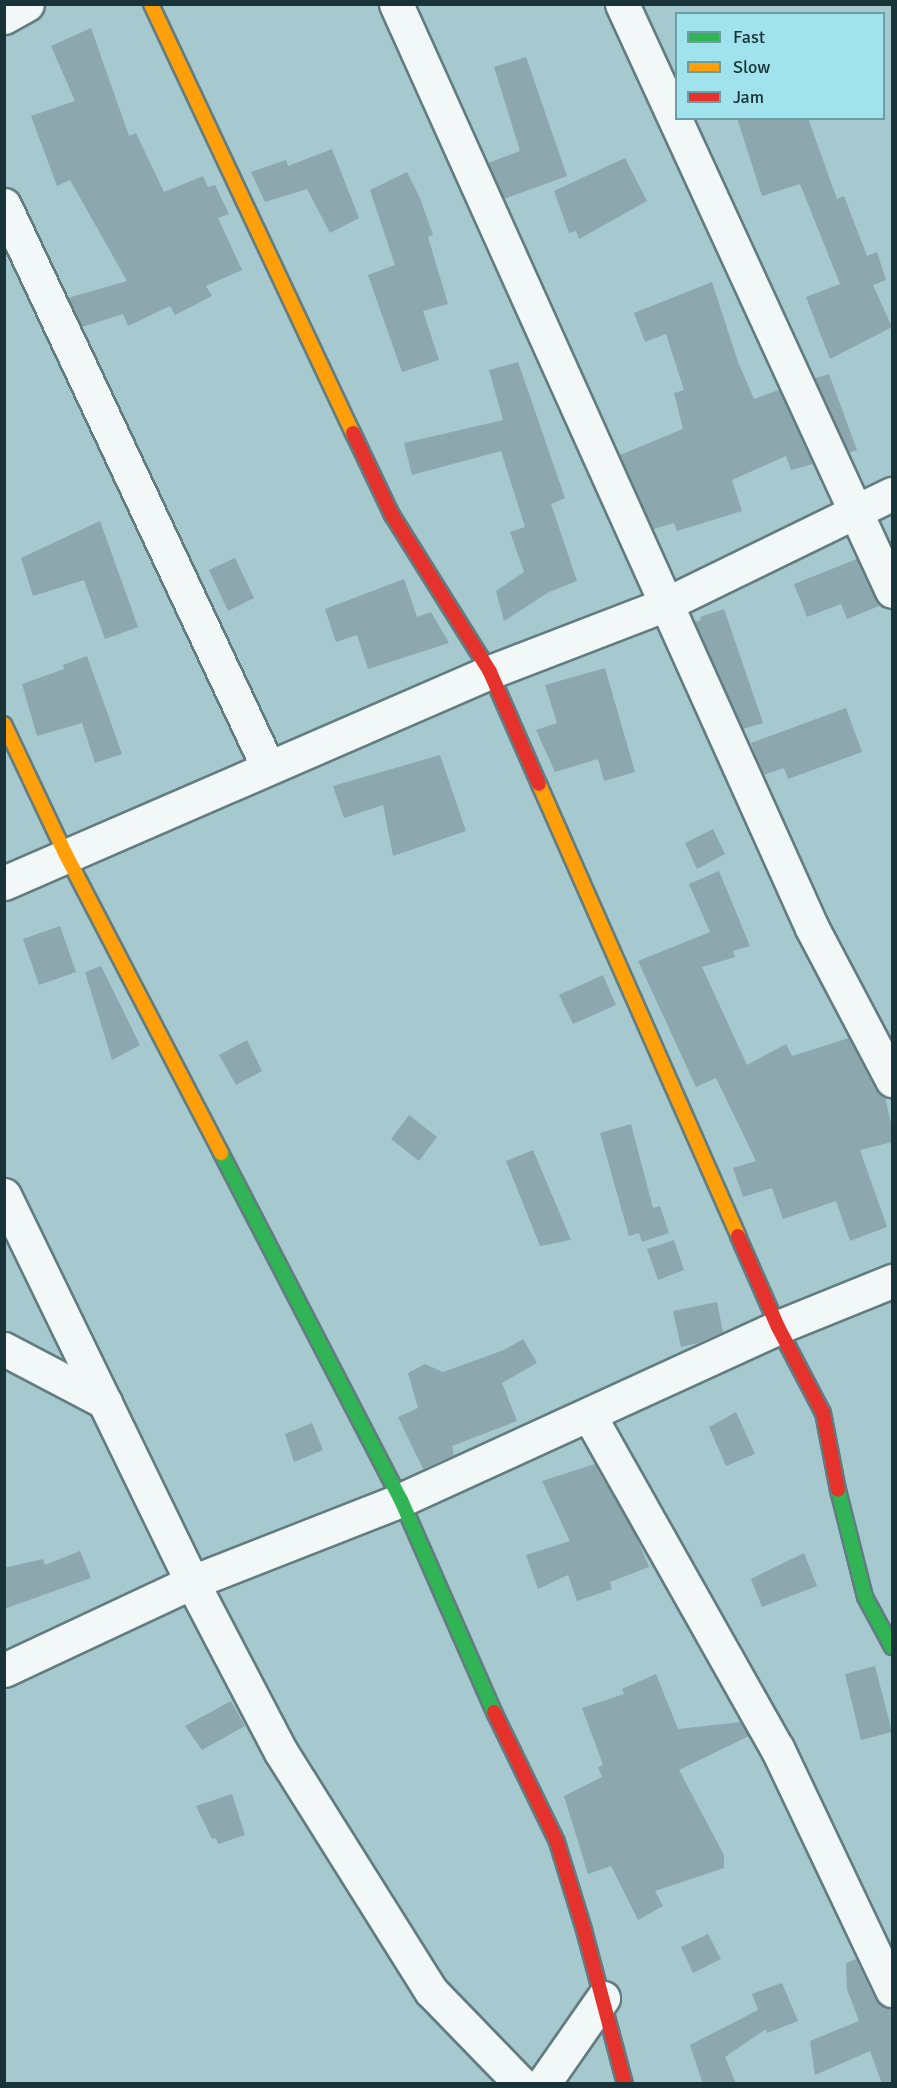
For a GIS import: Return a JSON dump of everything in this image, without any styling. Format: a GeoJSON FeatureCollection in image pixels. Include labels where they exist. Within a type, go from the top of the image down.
{"type":"FeatureCollection","features":[{"type":"Feature","properties":{"kind":"street"},"geometry":{"type":"LineString","coordinates":[[4,17],[27,4]]}},
{"type":"Feature","properties":{"kind":"street"},"geometry":{"type":"LineString","coordinates":[[151,4],[392,516],[490,672],[778,1327],[823,1413],[843,1512],[865,1597],[892,1647]]}},
{"type":"Feature","properties":{"kind":"street"},"geometry":{"type":"LineString","coordinates":[[396,4],[812,928],[892,1080]]}},
{"type":"Feature","properties":{"kind":"street"},"geometry":{"type":"LineString","coordinates":[[622,4],[854,513],[892,591]]}},
{"type":"Feature","properties":{"kind":"street"},"geometry":{"type":"LineString","coordinates":[[4,205],[268,767]]}},
{"type":"Feature","properties":{"kind":"street"},"geometry":{"type":"LineString","coordinates":[[4,883],[490,672],[666,604],[892,494]]}},
{"type":"Feature","properties":{"kind":"street"},"geometry":{"type":"LineString","coordinates":[[4,724],[66,855],[401,1500],[487,1696],[557,1842],[603,1998],[625,2084]]}},
{"type":"Feature","properties":{"kind":"street"},"geometry":{"type":"LineString","coordinates":[[4,1195],[192,1582],[281,1752],[431,1991],[521,2084]]}},
{"type":"Feature","properties":{"kind":"street"},"geometry":{"type":"LineString","coordinates":[[4,1670],[192,1582],[401,1500],[778,1327],[892,1281]]}},
{"type":"Feature","properties":{"kind":"street"},"geometry":{"type":"LineString","coordinates":[[4,1349],[105,1402]]}},
{"type":"Feature","properties":{"kind":"street"},"geometry":{"type":"LineString","coordinates":[[589,1415],[777,1748],[892,1990]]}},
{"type":"Feature","properties":{"kind":"street"},"geometry":{"type":"LineString","coordinates":[[543,2084],[603,1998]]}},
{"type":"Feature","properties":{"kind":"building"},"geometry":{"type":"Polygon","coordinates":[[[91,28],[129,136],[136,133],[164,192],[203,176],[208,187],[215,185],[229,214],[218,218],[242,270],[206,286],[212,296],[175,315],[170,306],[128,326],[123,314],[82,327],[68,298],[127,281],[70,180],[57,186],[31,116],[75,101],[51,46],[91,28]]]}},
{"type":"Feature","properties":{"kind":"building"},"geometry":{"type":"Polygon","coordinates":[[[526,57],[567,176],[504,199],[488,163],[520,151],[494,67],[526,57]]]}},
{"type":"Feature","properties":{"kind":"building"},"geometry":{"type":"Polygon","coordinates":[[[738,120],[809,120],[837,199],[844,196],[867,256],[877,252],[886,280],[873,285],[892,327],[830,359],[806,297],[840,284],[800,184],[762,196],[738,120]]]}},
{"type":"Feature","properties":{"kind":"building"},"geometry":{"type":"Polygon","coordinates":[[[332,149],[359,218],[330,233],[307,189],[265,202],[251,172],[286,160],[288,166],[332,149]]]}},
{"type":"Feature","properties":{"kind":"building"},"geometry":{"type":"Polygon","coordinates":[[[625,158],[647,201],[579,239],[576,231],[569,233],[554,191],[625,158]]]}},
{"type":"Feature","properties":{"kind":"building"},"geometry":{"type":"Polygon","coordinates":[[[407,172],[420,198],[433,235],[428,237],[448,304],[423,311],[439,360],[402,372],[368,275],[395,265],[370,190],[407,172]]]}},
{"type":"Feature","properties":{"kind":"building"},"geometry":{"type":"Polygon","coordinates":[[[712,282],[738,362],[754,399],[779,390],[813,464],[791,470],[786,456],[732,480],[742,511],[677,531],[674,523],[653,529],[620,455],[683,429],[674,393],[684,390],[666,334],[645,342],[634,313],[712,282]]]}},
{"type":"Feature","properties":{"kind":"building"},"geometry":{"type":"Polygon","coordinates":[[[518,362],[565,498],[551,504],[577,581],[549,592],[504,621],[496,591],[524,572],[510,532],[525,527],[501,451],[412,475],[404,443],[503,420],[489,370],[518,362]]]}},
{"type":"Feature","properties":{"kind":"building"},"geometry":{"type":"Polygon","coordinates":[[[829,374],[857,450],[849,453],[815,378],[829,374]]]}},
{"type":"Feature","properties":{"kind":"building"},"geometry":{"type":"Polygon","coordinates":[[[100,521],[138,627],[105,639],[84,580],[33,596],[21,558],[100,521]]]}},
{"type":"Feature","properties":{"kind":"building"},"geometry":{"type":"Polygon","coordinates":[[[235,558],[254,598],[228,611],[209,570],[235,558]]]}},
{"type":"Feature","properties":{"kind":"building"},"geometry":{"type":"Polygon","coordinates":[[[857,559],[879,606],[847,619],[841,604],[807,617],[794,584],[857,559]]]}},
{"type":"Feature","properties":{"kind":"building"},"geometry":{"type":"Polygon","coordinates":[[[404,579],[417,617],[431,612],[449,643],[368,669],[357,635],[336,642],[325,609],[404,579]]]}},
{"type":"Feature","properties":{"kind":"building"},"geometry":{"type":"Polygon","coordinates":[[[724,609],[763,723],[743,729],[695,622],[701,620],[700,617],[724,609]]]}},
{"type":"Feature","properties":{"kind":"building"},"geometry":{"type":"Polygon","coordinates":[[[87,656],[122,754],[95,763],[82,723],[37,736],[22,684],[64,669],[63,665],[87,656]]]}},
{"type":"Feature","properties":{"kind":"building"},"geometry":{"type":"Polygon","coordinates":[[[605,668],[635,772],[604,781],[598,759],[555,772],[536,730],[557,723],[545,685],[605,668]]]}},
{"type":"Feature","properties":{"kind":"building"},"geometry":{"type":"Polygon","coordinates":[[[846,708],[862,752],[788,779],[784,768],[763,775],[751,743],[846,708]]]}},
{"type":"Feature","properties":{"kind":"building"},"geometry":{"type":"Polygon","coordinates":[[[440,755],[466,831],[393,856],[383,805],[344,818],[333,786],[440,755]]]}},
{"type":"Feature","properties":{"kind":"building"},"geometry":{"type":"Polygon","coordinates":[[[713,829],[725,854],[697,869],[685,843],[713,829]]]}},
{"type":"Feature","properties":{"kind":"building"},"geometry":{"type":"Polygon","coordinates":[[[719,871],[750,946],[733,951],[735,957],[702,967],[747,1065],[786,1044],[792,1056],[849,1038],[875,1089],[885,1097],[892,1128],[892,1142],[860,1150],[887,1227],[850,1241],[836,1201],[783,1219],[772,1188],[743,1197],[733,1168],[756,1161],[716,1078],[696,1087],[638,961],[710,932],[689,884],[719,871]]]}},
{"type":"Feature","properties":{"kind":"building"},"geometry":{"type":"Polygon","coordinates":[[[60,926],[76,972],[39,985],[23,939],[60,926]]]}},
{"type":"Feature","properties":{"kind":"building"},"geometry":{"type":"Polygon","coordinates":[[[101,966],[140,1045],[112,1060],[85,972],[101,966]]]}},
{"type":"Feature","properties":{"kind":"building"},"geometry":{"type":"Polygon","coordinates":[[[603,975],[616,1005],[573,1024],[559,995],[603,975]]]}},
{"type":"Feature","properties":{"kind":"building"},"geometry":{"type":"Polygon","coordinates":[[[247,1040],[262,1071],[236,1085],[219,1055],[247,1040]]]}},
{"type":"Feature","properties":{"kind":"building"},"geometry":{"type":"Polygon","coordinates":[[[409,1115],[437,1137],[419,1161],[391,1139],[409,1115]]]}},
{"type":"Feature","properties":{"kind":"building"},"geometry":{"type":"Polygon","coordinates":[[[631,1124],[653,1208],[660,1206],[669,1233],[642,1242],[639,1233],[629,1236],[600,1133],[631,1124]]]}},
{"type":"Feature","properties":{"kind":"building"},"geometry":{"type":"Polygon","coordinates":[[[533,1150],[571,1240],[540,1246],[506,1161],[533,1150]]]}},
{"type":"Feature","properties":{"kind":"building"},"geometry":{"type":"Polygon","coordinates":[[[674,1240],[684,1270],[658,1280],[647,1249],[674,1240]]]}},
{"type":"Feature","properties":{"kind":"building"},"geometry":{"type":"Polygon","coordinates":[[[717,1302],[723,1332],[698,1343],[681,1347],[673,1311],[717,1302]]]}},
{"type":"Feature","properties":{"kind":"building"},"geometry":{"type":"Polygon","coordinates":[[[523,1339],[537,1363],[502,1383],[517,1421],[452,1446],[454,1455],[423,1469],[398,1417],[418,1408],[408,1373],[425,1364],[443,1372],[504,1350],[523,1339]]]}},
{"type":"Feature","properties":{"kind":"building"},"geometry":{"type":"Polygon","coordinates":[[[736,1412],[755,1454],[726,1466],[709,1427],[736,1412]]]}},
{"type":"Feature","properties":{"kind":"building"},"geometry":{"type":"Polygon","coordinates":[[[312,1423],[323,1450],[294,1462],[285,1434],[312,1423]]]}},
{"type":"Feature","properties":{"kind":"building"},"geometry":{"type":"Polygon","coordinates":[[[595,1464],[636,1536],[649,1567],[610,1582],[612,1589],[577,1601],[568,1575],[538,1589],[526,1555],[570,1541],[542,1481],[595,1464]]]}},
{"type":"Feature","properties":{"kind":"building"},"geometry":{"type":"Polygon","coordinates":[[[80,1551],[91,1578],[4,1609],[4,1568],[43,1559],[45,1565],[80,1551]]]}},
{"type":"Feature","properties":{"kind":"building"},"geometry":{"type":"Polygon","coordinates":[[[804,1553],[817,1586],[762,1607],[751,1579],[804,1553]]]}},
{"type":"Feature","properties":{"kind":"building"},"geometry":{"type":"Polygon","coordinates":[[[875,1666],[892,1732],[861,1740],[845,1674],[875,1666]]]}},
{"type":"Feature","properties":{"kind":"building"},"geometry":{"type":"Polygon","coordinates":[[[656,1674],[678,1729],[741,1722],[749,1736],[679,1770],[724,1855],[724,1868],[655,1891],[663,1906],[638,1920],[611,1866],[588,1874],[564,1796],[602,1777],[598,1767],[603,1765],[582,1708],[624,1694],[622,1689],[656,1674]]]}},
{"type":"Feature","properties":{"kind":"building"},"geometry":{"type":"Polygon","coordinates":[[[231,1701],[245,1726],[202,1750],[185,1726],[231,1701]]]}},
{"type":"Feature","properties":{"kind":"building"},"geometry":{"type":"Polygon","coordinates":[[[232,1794],[245,1835],[218,1844],[216,1838],[212,1839],[196,1806],[232,1794]]]}},
{"type":"Feature","properties":{"kind":"building"},"geometry":{"type":"Polygon","coordinates":[[[708,1934],[721,1959],[693,1973],[681,1947],[708,1934]]]}},
{"type":"Feature","properties":{"kind":"building"},"geometry":{"type":"Polygon","coordinates":[[[856,1959],[875,1999],[882,2006],[892,2008],[892,2084],[882,2084],[870,2051],[815,2075],[810,2041],[859,2021],[847,1989],[846,1963],[856,1959]]]}},
{"type":"Feature","properties":{"kind":"building"},"geometry":{"type":"Polygon","coordinates":[[[782,1983],[798,2021],[767,2033],[766,2029],[725,2057],[736,2084],[703,2084],[690,2045],[758,2010],[752,1994],[782,1983]]]}},
{"type":"Feature","properties":{"kind":"traffic: fast"},"geometry":{"type":"LineString","coordinates":[[221,1153],[401,1500],[494,1712]]}},
{"type":"Feature","properties":{"kind":"traffic: fast"},"geometry":{"type":"LineString","coordinates":[[838,1490],[865,1597],[892,1647]]}},
{"type":"Feature","properties":{"kind":"traffic: slow"},"geometry":{"type":"LineString","coordinates":[[151,4],[353,433]]}},
{"type":"Feature","properties":{"kind":"traffic: slow"},"geometry":{"type":"LineString","coordinates":[[4,724],[66,855],[221,1153]]}},
{"type":"Feature","properties":{"kind":"traffic: slow"},"geometry":{"type":"LineString","coordinates":[[539,784],[738,1236]]}},
{"type":"Feature","properties":{"kind":"traffic: jam"},"geometry":{"type":"LineString","coordinates":[[353,433],[392,515],[490,672],[539,784]]}},
{"type":"Feature","properties":{"kind":"traffic: jam"},"geometry":{"type":"LineString","coordinates":[[738,1236],[778,1327],[823,1413],[838,1490]]}},
{"type":"Feature","properties":{"kind":"traffic: jam"},"geometry":{"type":"LineString","coordinates":[[494,1712],[557,1842],[584,1930],[625,2084]]}}]}
